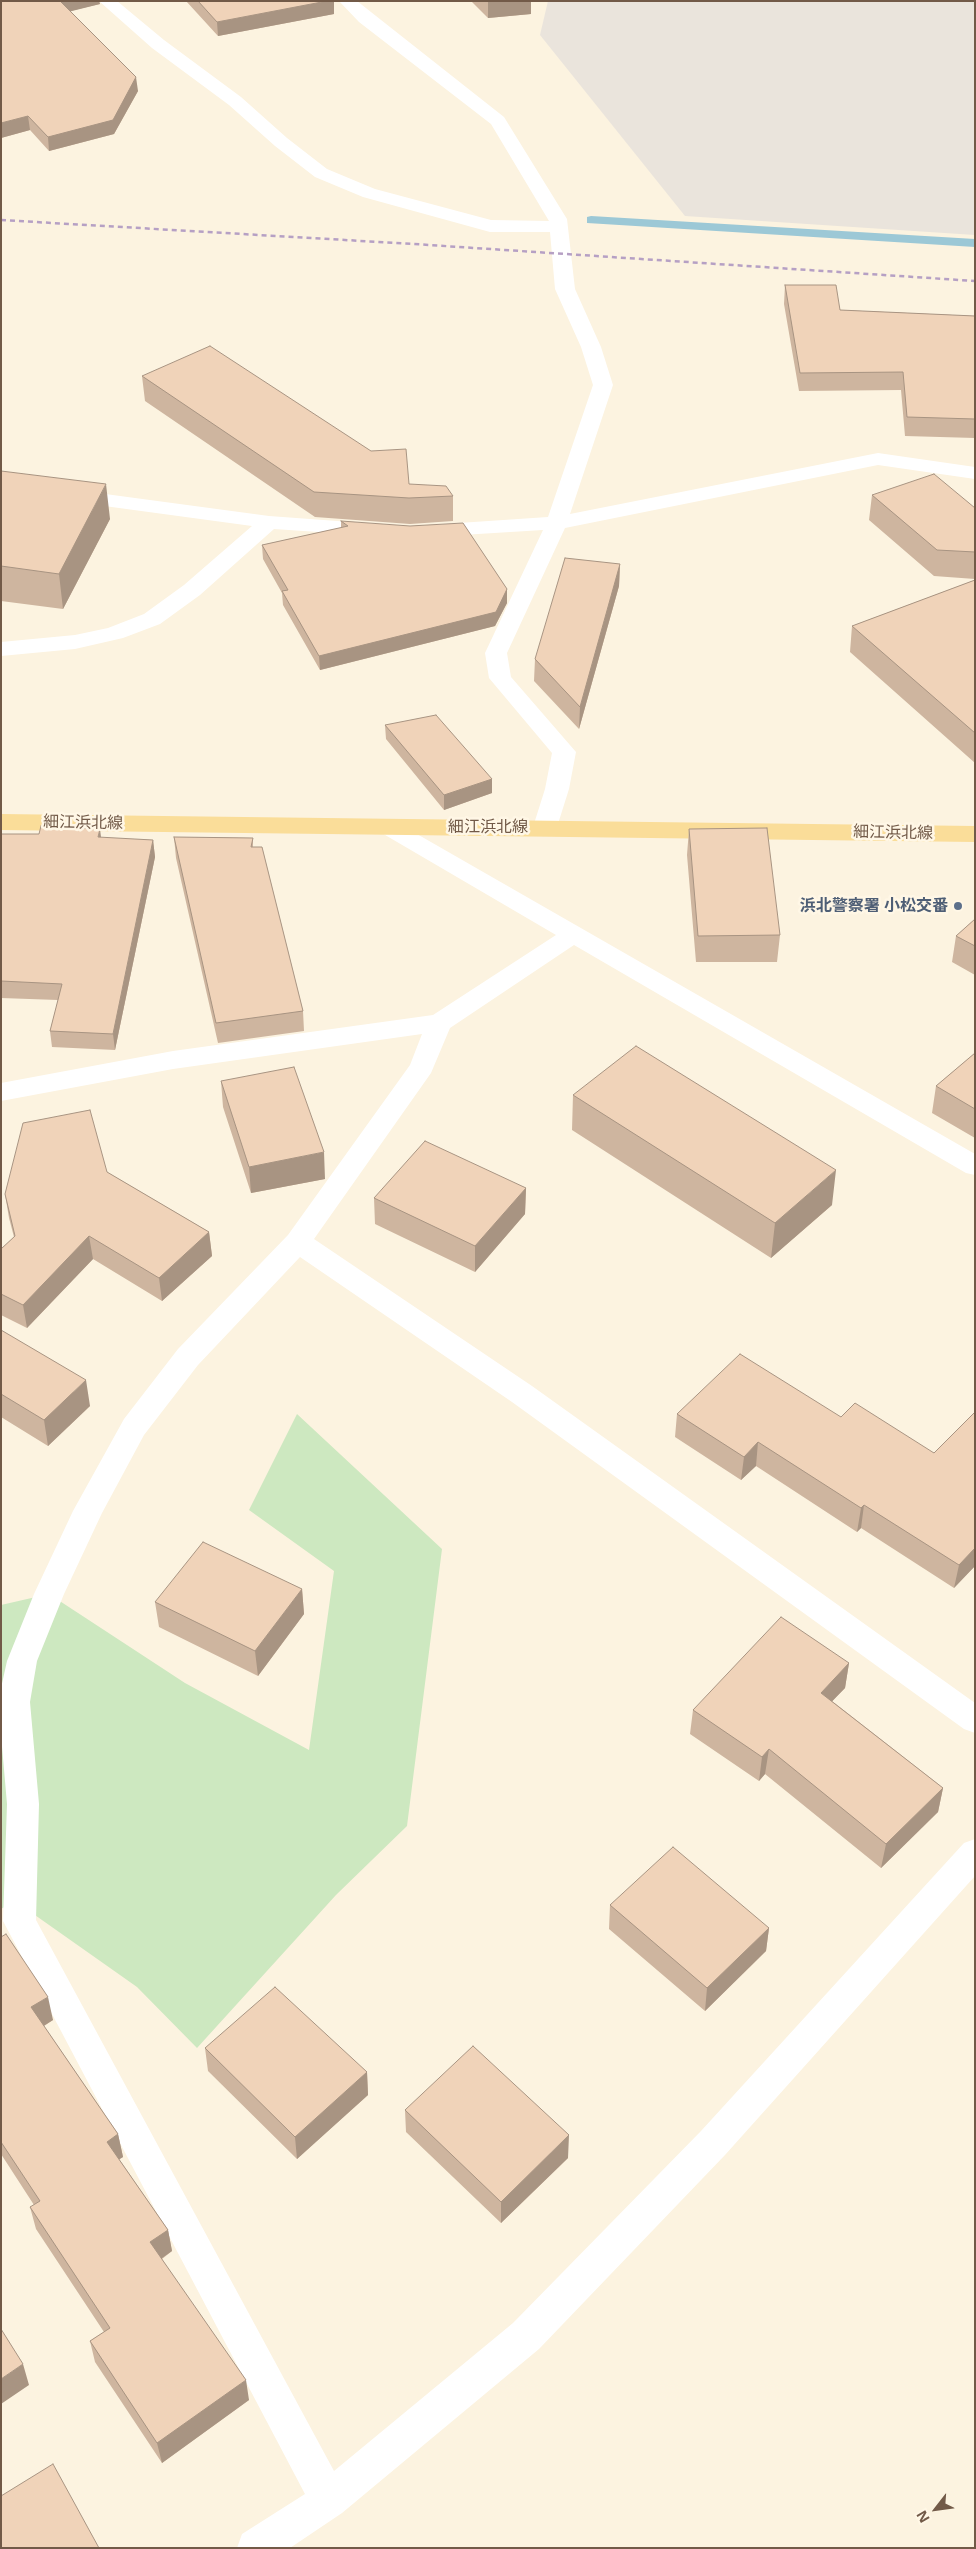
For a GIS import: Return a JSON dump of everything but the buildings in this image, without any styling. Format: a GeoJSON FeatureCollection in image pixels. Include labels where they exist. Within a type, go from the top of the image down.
{"type":"FeatureCollection","features":[{"type":"Feature","properties":{"kind":"main road","name":"細江浜北線"},"geometry":{"type":"LineString","coordinates":[[1,822],[545,827],[975,834]]}},
{"type":"Feature","properties":{"kind":"street"},"geometry":{"type":"LineString","coordinates":[[107,1],[158,44],[236,101],[281,142],[321,173],[368,192],[490,226],[559,227]]}},
{"type":"Feature","properties":{"kind":"street"},"geometry":{"type":"LineString","coordinates":[[347,1],[365,18],[498,121],[558,219],[565,289],[590,347],[603,385],[574,466],[557,523],[496,654],[500,678],[564,752],[557,789],[545,827]]}},
{"type":"Feature","properties":{"kind":"street"},"geometry":{"type":"LineString","coordinates":[[1,486],[269,522],[405,532],[557,523],[878,459],[975,474]]}},
{"type":"Feature","properties":{"kind":"street"},"geometry":{"type":"LineString","coordinates":[[1,649],[75,642],[115,633],[152,619],[192,590],[269,522]]}},
{"type":"Feature","properties":{"kind":"street"},"geometry":{"type":"LineString","coordinates":[[388,827],[975,1166]]}},
{"type":"Feature","properties":{"kind":"street"},"geometry":{"type":"LineString","coordinates":[[1,1092],[174,1060],[440,1023],[574,934]]}},
{"type":"Feature","properties":{"kind":"street"},"geometry":{"type":"LineString","coordinates":[[328,2500],[10,1926],[23,1804],[14,1702],[22,1661],[49,1594],[88,1511],[134,1427],[188,1357],[298,1242],[422,1067],[440,1023]]}},
{"type":"Feature","properties":{"kind":"street"},"geometry":{"type":"LineString","coordinates":[[298,1242],[522,1394],[975,1720]]}},
{"type":"Feature","properties":{"kind":"street"},"geometry":{"type":"LineString","coordinates":[[256,2548],[328,2500],[526,2336],[713,2143],[975,1854]]}},
{"type":"Feature","properties":{"kind":"shaded area"},"geometry":{"type":"Polygon","coordinates":[[[548,1],[975,1],[975,235],[685,216],[540,35],[548,1]]]}},
{"type":"Feature","properties":{"kind":"green space"},"geometry":{"type":"Polygon","coordinates":[[[297,1414],[442,1549],[407,1826],[336,1895],[197,2048],[137,1987],[15,1901],[1,1909],[1,1605],[49,1594],[185,1683],[309,1750],[334,1571],[249,1510],[297,1414]]]}},
{"type":"Feature","properties":{"kind":"waterway"},"geometry":{"type":"LineString","coordinates":[[591,220],[975,243]]}},
{"type":"Feature","properties":{"kind":"railway"},"geometry":{"type":"LineString","coordinates":[[1,220],[414,244],[975,281]]}},
{"type":"Feature","properties":{"kind":"place","name":"浜北警察署 小松交番"},"geometry":{"type":"Point","coordinates":[958,906]}}]}
